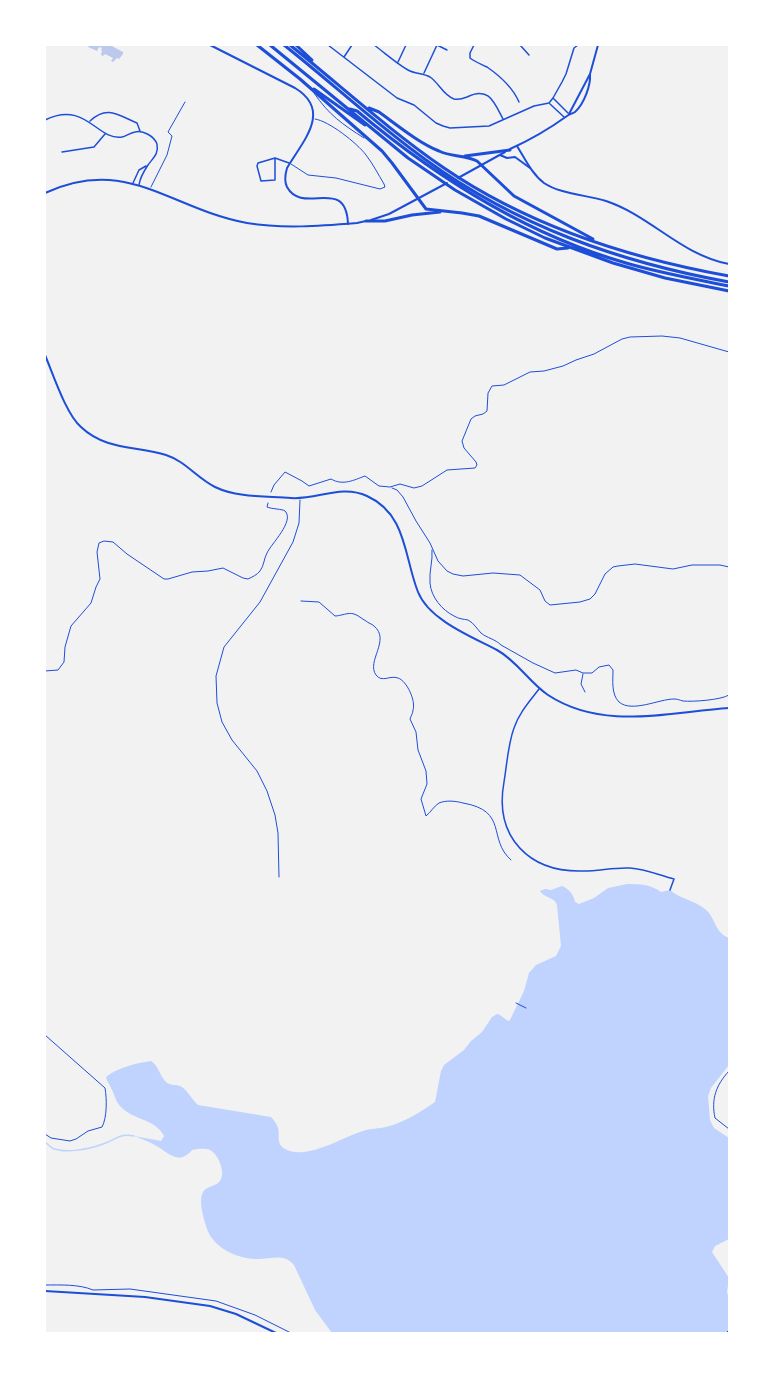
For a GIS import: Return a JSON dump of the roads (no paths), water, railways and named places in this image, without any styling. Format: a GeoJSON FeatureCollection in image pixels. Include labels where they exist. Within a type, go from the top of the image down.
{"type":"FeatureCollection","features":[{"type":"Feature","properties":{"kind":"highway"},"geometry":{"type":"LineString","coordinates":[[257,45],[376,145],[426,208],[479,216],[557,249],[570,248]]}},
{"type":"Feature","properties":{"kind":"highway"},"geometry":{"type":"LineString","coordinates":[[270,45],[424,169],[506,219],[570,248],[634,270],[729,291]]}},
{"type":"Feature","properties":{"kind":"highway"},"geometry":{"type":"LineString","coordinates":[[284,45],[407,146],[463,185],[496,204],[547,229],[595,248],[652,266],[729,284]]}},
{"type":"Feature","properties":{"kind":"highway"},"geometry":{"type":"LineString","coordinates":[[290,45],[424,154],[487,194],[537,219],[600,243],[649,259],[729,276]]}},
{"type":"Feature","properties":{"kind":"highway"},"geometry":{"type":"LineString","coordinates":[[296,45],[328,76]]}},
{"type":"Feature","properties":{"kind":"highway"},"geometry":{"type":"LineString","coordinates":[[300,80],[384,138]]}},
{"type":"Feature","properties":{"kind":"highway"},"geometry":{"type":"LineString","coordinates":[[348,108],[357,111],[443,177],[526,224],[624,262],[670,274],[729,284]]}},
{"type":"Feature","properties":{"kind":"highway"},"geometry":{"type":"LineString","coordinates":[[366,108],[379,112],[436,150],[453,156],[472,158],[514,196],[600,243]]}},
{"type":"Feature","properties":{"kind":"highway"},"geometry":{"type":"LineString","coordinates":[[464,157],[510,150]]}},
{"type":"Feature","properties":{"kind":"highway"},"geometry":{"type":"LineString","coordinates":[[366,221],[385,221],[412,215],[451,211]]}},
{"type":"Feature","properties":{"kind":"main road"},"geometry":{"type":"LineString","coordinates":[[210,45],[301,91],[310,102],[314,119],[285,173],[286,184],[292,193],[301,198],[336,199],[346,210],[348,224]]}},
{"type":"Feature","properties":{"kind":"main road"},"geometry":{"type":"LineString","coordinates":[[45,193],[64,185],[88,180],[112,179],[133,183],[205,212],[246,223],[288,227],[366,221],[389,214],[551,128],[565,118],[590,74],[598,45]]}},
{"type":"Feature","properties":{"kind":"main road"},"geometry":{"type":"LineString","coordinates":[[517,146],[530,168]]}},
{"type":"Feature","properties":{"kind":"main road"},"geometry":{"type":"LineString","coordinates":[[500,155],[507,158],[515,157],[549,186],[615,204],[690,250],[729,264]]}},
{"type":"Feature","properties":{"kind":"main road"},"geometry":{"type":"LineString","coordinates":[[45,355],[70,412],[81,427],[95,438],[115,446],[172,458],[210,484],[238,494],[300,498],[332,491],[366,495],[383,507],[398,524],[418,594],[431,611],[448,624],[502,653],[539,689],[564,704],[600,716],[634,717],[729,708]]}},
{"type":"Feature","properties":{"kind":"main road"},"geometry":{"type":"LineString","coordinates":[[45,1291],[119,1295],[204,1305],[236,1314],[276,1333]]}},
{"type":"Feature","properties":{"kind":"street"},"geometry":{"type":"LineString","coordinates":[[328,45],[397,98],[414,105],[436,123],[450,128],[489,126],[534,106],[549,103],[567,74],[574,48],[578,45]]}},
{"type":"Feature","properties":{"kind":"street"},"geometry":{"type":"LineString","coordinates":[[344,57],[352,45]]}},
{"type":"Feature","properties":{"kind":"street"},"geometry":{"type":"LineString","coordinates":[[374,45],[410,72],[423,74],[434,80],[447,94],[457,99],[484,93],[494,101],[504,120]]}},
{"type":"Feature","properties":{"kind":"street"},"geometry":{"type":"LineString","coordinates":[[398,63],[406,45]]}},
{"type":"Feature","properties":{"kind":"street"},"geometry":{"type":"LineString","coordinates":[[423,74],[437,45],[447,50]]}},
{"type":"Feature","properties":{"kind":"street"},"geometry":{"type":"LineString","coordinates":[[474,45],[470,58],[491,70],[516,95],[519,102]]}},
{"type":"Feature","properties":{"kind":"street"},"geometry":{"type":"LineString","coordinates":[[520,45],[529,55]]}},
{"type":"Feature","properties":{"kind":"street"},"geometry":{"type":"LineString","coordinates":[[553,99],[569,114]]}},
{"type":"Feature","properties":{"kind":"street"},"geometry":{"type":"LineString","coordinates":[[549,103],[565,118]]}},
{"type":"Feature","properties":{"kind":"street"},"geometry":{"type":"LineString","coordinates":[[89,121],[105,111],[111,112],[137,123],[141,131],[152,137],[157,146],[155,157],[142,174],[139,185]]}},
{"type":"Feature","properties":{"kind":"street"},"geometry":{"type":"LineString","coordinates":[[45,120],[52,116],[78,116],[118,138],[141,131]]}},
{"type":"Feature","properties":{"kind":"street"},"geometry":{"type":"LineString","coordinates":[[62,153],[94,147],[106,133]]}},
{"type":"Feature","properties":{"kind":"street"},"geometry":{"type":"LineString","coordinates":[[275,158],[275,180],[261,181],[256,166],[258,163],[275,158],[290,163]]}},
{"type":"Feature","properties":{"kind":"street"},"geometry":{"type":"LineString","coordinates":[[133,183],[138,171],[147,166]]}},
{"type":"Feature","properties":{"kind":"street"},"geometry":{"type":"LineString","coordinates":[[138,171],[142,174]]}},
{"type":"Feature","properties":{"kind":"street"},"geometry":{"type":"LineString","coordinates":[[539,689],[522,712],[513,730],[502,790],[504,820],[511,838],[524,854],[562,870],[584,872],[628,868],[649,871],[674,879],[670,890]]}},
{"type":"Feature","properties":{"kind":"lane"},"geometry":{"type":"LineString","coordinates":[[150,189],[166,155],[172,136],[168,132],[185,102]]}},
{"type":"Feature","properties":{"kind":"lane"},"geometry":{"type":"LineString","coordinates":[[290,163],[308,175],[336,178],[380,189],[385,186],[365,153],[323,121],[314,119]]}},
{"type":"Feature","properties":{"kind":"lane"},"geometry":{"type":"LineString","coordinates":[[279,877],[278,833],[275,816],[267,791],[257,771],[232,740],[222,722],[217,703],[216,676],[224,647],[260,602],[293,542],[299,523],[300,498]]}},
{"type":"Feature","properties":{"kind":"water"},"geometry":{"type":"Polygon","coordinates":[[[641,884],[661,892],[670,890],[696,903],[709,913],[720,932],[729,938],[729,1065],[711,1088],[708,1096],[710,1120],[714,1128],[729,1138],[729,1239],[715,1246],[712,1252],[729,1278],[727,1292],[729,1333],[332,1333],[315,1310],[290,1261],[281,1258],[240,1257],[220,1247],[210,1236],[201,1201],[203,1192],[217,1183],[222,1176],[216,1155],[210,1150],[201,1149],[192,1150],[182,1157],[172,1156],[134,1136],[161,1141],[164,1136],[156,1126],[121,1107],[107,1080],[106,1077],[121,1069],[151,1061],[166,1082],[183,1087],[198,1105],[271,1117],[278,1127],[280,1145],[294,1152],[314,1150],[369,1129],[399,1123],[435,1102],[444,1065],[482,1032],[492,1017],[497,1014],[510,1020],[524,991],[529,973],[536,965],[556,956],[561,946],[557,905],[554,900],[540,891],[562,886],[579,904],[594,898],[608,888],[641,884]]]}},
{"type":"Feature","properties":{"kind":"waterway"},"geometry":{"type":"LineString","coordinates":[[45,1142],[57,1150],[70,1151],[98,1146],[121,1136],[134,1136]]}}]}
